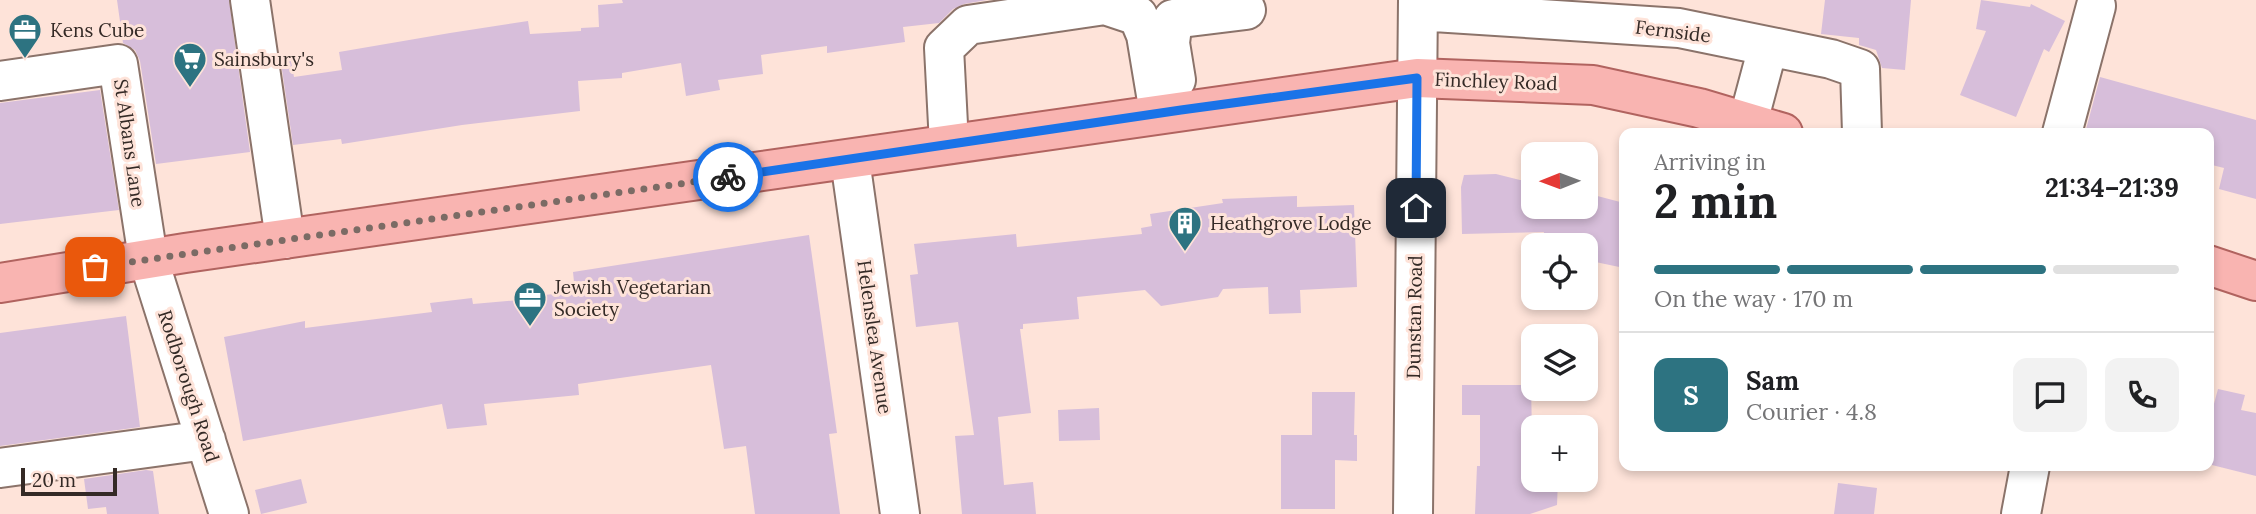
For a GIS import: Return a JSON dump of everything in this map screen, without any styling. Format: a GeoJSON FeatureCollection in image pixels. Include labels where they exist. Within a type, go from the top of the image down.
{"type":"FeatureCollection","features":[{"type":"Feature","properties":{"kind":"main road","name":"Finchley Road"},"geometry":{"type":"LineString","coordinates":[[0,283],[148,258],[1417,78],[1592,85],[1686,104],[1765,127]]}},
{"type":"Feature","properties":{"kind":"main road"},"geometry":{"type":"LineString","coordinates":[[2214,267],[2256,281]]}},
{"type":"Feature","properties":{"kind":"street"},"geometry":{"type":"LineString","coordinates":[[250,0],[285,239]]}},
{"type":"Feature","properties":{"kind":"street"},"geometry":{"type":"LineString","coordinates":[[949,144],[944,48],[968,25],[1105,5],[1138,16],[1170,111]]}},
{"type":"Feature","properties":{"kind":"street","name":"Fernside"},"geometry":{"type":"LineString","coordinates":[[1418,6],[1679,28],[1831,59],[1860,69],[1862,128]]}},
{"type":"Feature","properties":{"kind":"street","name":"Dunstan Road"},"geometry":{"type":"LineString","coordinates":[[1412,514],[1418,6]]}},
{"type":"Feature","properties":{"kind":"street"},"geometry":{"type":"LineString","coordinates":[[2063,128],[2096,6]]}},
{"type":"Feature","properties":{"kind":"street"},"geometry":{"type":"LineString","coordinates":[[1170,111],[1170,43],[1173,19],[1246,10]]}},
{"type":"Feature","properties":{"kind":"street"},"geometry":{"type":"LineString","coordinates":[[1765,127],[1768,47]]}},
{"type":"Feature","properties":{"kind":"street","name":"St Albans Lane"},"geometry":{"type":"LineString","coordinates":[[0,81],[118,64],[148,258]]}},
{"type":"Feature","properties":{"kind":"street","name":"Helenslea Avenue"},"geometry":{"type":"LineString","coordinates":[[850,160],[900,514]]}},
{"type":"Feature","properties":{"kind":"street","name":"Rodborough Road"},"geometry":{"type":"LineString","coordinates":[[148,258],[229,514]]}},
{"type":"Feature","properties":{"kind":"street"},"geometry":{"type":"LineString","coordinates":[[0,468],[206,440]]}},
{"type":"Feature","properties":{"kind":"street"},"geometry":{"type":"LineString","coordinates":[[2021,514],[2029,471]]}},
{"type":"Feature","properties":{"kind":"building","name":"Sainsbury's"},"geometry":{"type":"Polygon","coordinates":[[[117,0],[229,0],[250,152],[156,164],[140,61],[135,50],[123,43],[117,0]]]}},
{"type":"Feature","properties":{"kind":"building"},"geometry":{"type":"Polygon","coordinates":[[[622,0],[987,0],[953,9],[939,23],[903,27],[905,42],[827,53],[827,46],[761,55],[763,74],[718,80],[720,90],[686,96],[681,63],[622,73],[622,78],[578,81],[580,111],[462,125],[342,144],[341,139],[293,145],[280,56],[290,55],[294,77],[342,70],[339,52],[450,33],[528,21],[530,34],[581,31],[581,28],[599,27],[598,5],[623,3],[622,0]]]}},
{"type":"Feature","properties":{"kind":"building"},"geometry":{"type":"Polygon","coordinates":[[[1825,0],[1911,0],[1905,70],[1882,68],[1876,50],[1859,45],[1859,38],[1821,34],[1825,0]]]}},
{"type":"Feature","properties":{"kind":"building"},"geometry":{"type":"Polygon","coordinates":[[[1981,0],[2030,7],[2031,4],[2065,21],[2049,52],[2044,49],[2016,117],[1960,95],[1986,31],[1976,29],[1981,0]]]}},
{"type":"Feature","properties":{"kind":"building"},"geometry":{"type":"Polygon","coordinates":[[[2100,77],[2256,120],[2256,199],[2219,189],[2224,168],[2214,166],[2214,128],[2086,128],[2100,77]]]}},
{"type":"Feature","properties":{"kind":"building"},"geometry":{"type":"Polygon","coordinates":[[[100,90],[119,210],[0,224],[0,103],[100,90]]]}},
{"type":"Feature","properties":{"kind":"building"},"geometry":{"type":"Polygon","coordinates":[[[1496,174],[1521,180],[1521,219],[1598,219],[1598,196],[1619,202],[1619,267],[1598,263],[1598,233],[1462,234],[1461,187],[1464,175],[1496,174]]]}},
{"type":"Feature","properties":{"kind":"building"},"geometry":{"type":"Polygon","coordinates":[[[1297,196],[1297,207],[1354,205],[1357,287],[1300,290],[1301,313],[1269,314],[1268,287],[1223,289],[1218,297],[1161,306],[1145,290],[1077,297],[1079,319],[1023,324],[1023,329],[1020,329],[1031,413],[998,417],[1004,485],[1033,482],[1036,514],[962,514],[955,436],[974,435],[958,322],[916,327],[910,275],[918,274],[914,244],[1016,234],[1017,247],[1142,234],[1141,228],[1152,226],[1150,214],[1223,203],[1222,199],[1297,196]]]}},
{"type":"Feature","properties":{"kind":"building"},"geometry":{"type":"Polygon","coordinates":[[[809,235],[837,433],[829,434],[840,514],[755,514],[746,446],[724,449],[711,365],[578,384],[579,395],[484,404],[487,425],[447,429],[442,404],[243,441],[224,337],[305,321],[305,328],[432,312],[430,303],[472,298],[473,304],[544,298],[544,295],[575,292],[573,272],[809,235]]]}},
{"type":"Feature","properties":{"kind":"building"},"geometry":{"type":"Polygon","coordinates":[[[126,316],[140,427],[0,446],[0,333],[126,316]]]}},
{"type":"Feature","properties":{"kind":"building"},"geometry":{"type":"Polygon","coordinates":[[[1462,385],[1521,385],[1521,401],[1531,401],[1532,415],[1521,415],[1521,492],[1558,492],[1557,505],[1530,514],[1475,514],[1477,466],[1480,466],[1480,415],[1462,415],[1462,385]]]}},
{"type":"Feature","properties":{"kind":"building"},"geometry":{"type":"Polygon","coordinates":[[[2218,389],[2245,395],[2241,410],[2256,413],[2256,476],[2214,466],[2214,404],[2218,389]]]}},
{"type":"Feature","properties":{"kind":"building"},"geometry":{"type":"Polygon","coordinates":[[[1312,392],[1355,392],[1354,435],[1357,435],[1357,461],[1335,460],[1335,509],[1281,509],[1281,435],[1312,435],[1312,392]]]}},
{"type":"Feature","properties":{"kind":"building"},"geometry":{"type":"Polygon","coordinates":[[[1099,408],[1100,440],[1059,441],[1058,410],[1099,408]]]}},
{"type":"Feature","properties":{"kind":"building"},"geometry":{"type":"Polygon","coordinates":[[[153,471],[159,514],[107,514],[106,507],[88,509],[84,479],[153,471]]]}},
{"type":"Feature","properties":{"kind":"building"},"geometry":{"type":"Polygon","coordinates":[[[301,479],[307,503],[261,514],[255,490],[301,479]]]}},
{"type":"Feature","properties":{"kind":"building"},"geometry":{"type":"Polygon","coordinates":[[[1838,483],[1877,488],[1874,514],[1834,514],[1838,483]]]}},
{"type":"Feature","properties":{"kind":"way so far"},"geometry":{"type":"LineString","coordinates":[[95,267],[728,177]]}},
{"type":"Feature","properties":{"kind":"place","name":"Kens Cube"},"geometry":{"type":"Point","coordinates":[25,60]}},
{"type":"Feature","properties":{"kind":"place","name":"Sainsbury's"},"geometry":{"type":"Point","coordinates":[190,89]}},
{"type":"Feature","properties":{"kind":"place","name":"Heathgrove Lodge"},"geometry":{"type":"Point","coordinates":[1185,253]}},
{"type":"Feature","properties":{"kind":"place","name":"Jewish Vegetarian Society"},"geometry":{"type":"Point","coordinates":[530,328]}},
{"type":"Feature","properties":{"kind":"route"},"geometry":{"type":"LineString","coordinates":[[728,177],[1417,78],[1416,208]]}}]}
